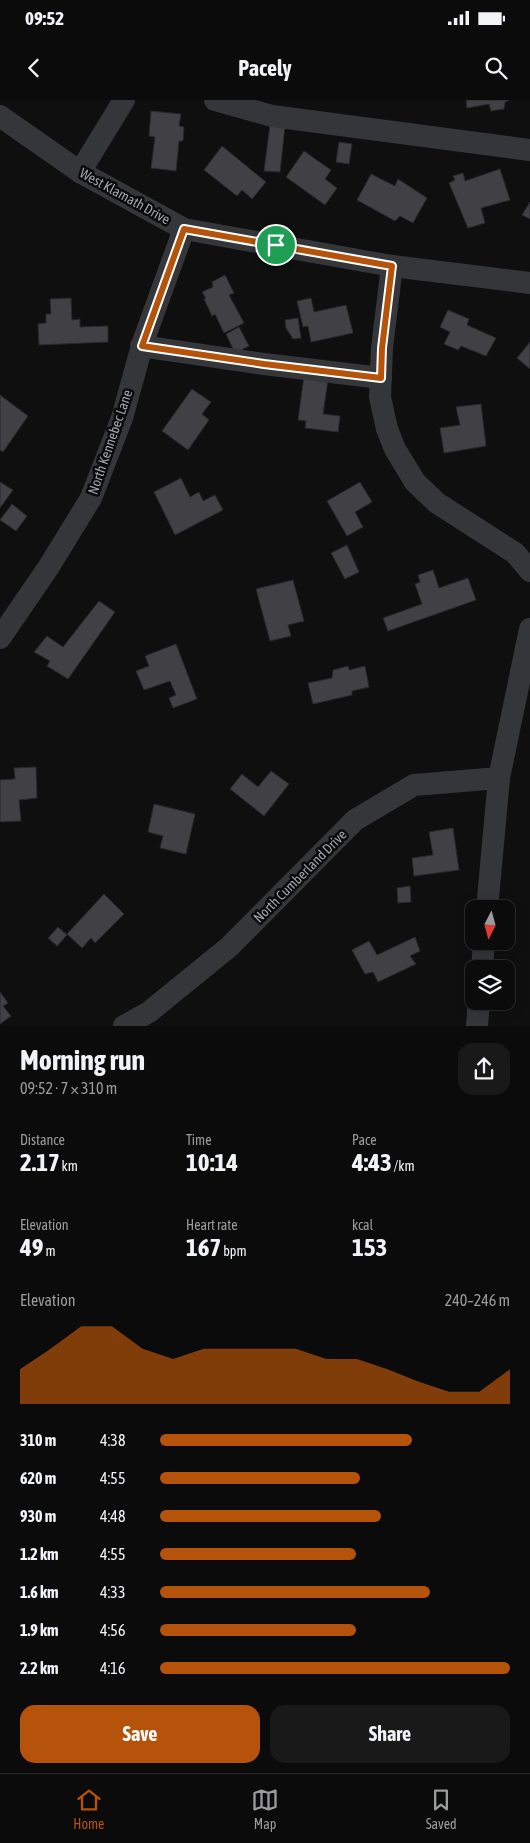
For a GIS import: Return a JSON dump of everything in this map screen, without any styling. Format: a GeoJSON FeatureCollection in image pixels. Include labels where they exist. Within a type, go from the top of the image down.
{"type":"FeatureCollection","features":[{"type":"Feature","properties":{"kind":"street"},"geometry":{"type":"LineString","coordinates":[[80,172],[124,100]]}},
{"type":"Feature","properties":{"kind":"street"},"geometry":{"type":"LineString","coordinates":[[214,100],[272,116],[530,150]]}},
{"type":"Feature","properties":{"kind":"street","name":"West Klamath Drive"},"geometry":{"type":"LineString","coordinates":[[0,116],[80,172],[184,229],[392,266],[530,283]]}},
{"type":"Feature","properties":{"kind":"street","name":"North Kennebec Lane"},"geometry":{"type":"LineString","coordinates":[[0,638],[48,568],[92,498],[122,418],[142,346],[184,229]]}},
{"type":"Feature","properties":{"kind":"street"},"geometry":{"type":"LineString","coordinates":[[392,266],[382,348],[380,397],[387,428],[395,449],[415,482],[437,503],[515,553],[530,571]]}},
{"type":"Feature","properties":{"kind":"street"},"geometry":{"type":"LineString","coordinates":[[142,346],[264,364],[381,378]]}},
{"type":"Feature","properties":{"kind":"street"},"geometry":{"type":"LineString","coordinates":[[488,900],[499,778],[530,629]]}},
{"type":"Feature","properties":{"kind":"street","name":"North Cumberland Drive"},"geometry":{"type":"LineString","coordinates":[[124,1026],[149,1012],[229,947],[356,820],[414,785],[499,778]]}},
{"type":"Feature","properties":{"kind":"street"},"geometry":{"type":"LineString","coordinates":[[477,1026],[478,1010]]}},
{"type":"Feature","properties":{"kind":"building"},"geometry":{"type":"Polygon","coordinates":[[[466,100],[508,101],[505,102],[504,109],[491,111],[489,104],[467,108],[466,100]]]}},
{"type":"Feature","properties":{"kind":"building"},"geometry":{"type":"Polygon","coordinates":[[[151,111],[181,114],[179,126],[184,127],[183,141],[179,141],[176,171],[151,168],[155,137],[149,136],[151,111]]]}},
{"type":"Feature","properties":{"kind":"building"},"geometry":{"type":"Polygon","coordinates":[[[270,125],[285,126],[280,172],[264,171],[270,125]]]}},
{"type":"Feature","properties":{"kind":"building"},"geometry":{"type":"Polygon","coordinates":[[[339,142],[352,144],[349,164],[336,162],[339,142]]]}},
{"type":"Feature","properties":{"kind":"building"},"geometry":{"type":"Polygon","coordinates":[[[222,146],[266,182],[252,199],[242,190],[237,196],[204,170],[222,146]]]}},
{"type":"Feature","properties":{"kind":"building"},"geometry":{"type":"Polygon","coordinates":[[[304,151],[331,170],[325,179],[337,188],[325,205],[286,177],[304,151]]]}},
{"type":"Feature","properties":{"kind":"building"},"geometry":{"type":"Polygon","coordinates":[[[500,169],[510,200],[481,208],[485,223],[468,228],[449,183],[455,180],[453,176],[463,173],[465,181],[500,169]]]}},
{"type":"Feature","properties":{"kind":"building"},"geometry":{"type":"Polygon","coordinates":[[[371,174],[395,186],[398,179],[427,198],[413,223],[400,216],[395,221],[357,200],[371,174]]]}},
{"type":"Feature","properties":{"kind":"building"},"geometry":{"type":"Polygon","coordinates":[[[530,202],[530,219],[522,215],[530,202]]]}},
{"type":"Feature","properties":{"kind":"building"},"geometry":{"type":"Polygon","coordinates":[[[225,275],[234,293],[229,295],[244,323],[224,333],[215,314],[212,316],[202,292],[213,287],[212,282],[225,275]]]}},
{"type":"Feature","properties":{"kind":"building"},"geometry":{"type":"Polygon","coordinates":[[[71,298],[72,320],[80,319],[80,327],[108,326],[108,342],[39,345],[38,324],[46,323],[46,314],[51,314],[50,299],[71,298]]]}},
{"type":"Feature","properties":{"kind":"building"},"geometry":{"type":"Polygon","coordinates":[[[311,298],[314,312],[346,305],[353,333],[311,342],[308,326],[303,327],[297,301],[311,298]]]}},
{"type":"Feature","properties":{"kind":"building"},"geometry":{"type":"Polygon","coordinates":[[[448,310],[469,319],[467,325],[496,338],[486,356],[461,346],[458,350],[444,344],[450,332],[440,327],[448,310]]]}},
{"type":"Feature","properties":{"kind":"building"},"geometry":{"type":"Polygon","coordinates":[[[298,318],[301,338],[293,339],[286,328],[285,320],[298,318]]]}},
{"type":"Feature","properties":{"kind":"building"},"geometry":{"type":"Polygon","coordinates":[[[239,327],[249,346],[235,353],[226,334],[239,327]]]}},
{"type":"Feature","properties":{"kind":"building"},"geometry":{"type":"Polygon","coordinates":[[[530,342],[530,369],[517,358],[530,342]]]}},
{"type":"Feature","properties":{"kind":"building"},"geometry":{"type":"Polygon","coordinates":[[[304,376],[328,380],[323,414],[340,416],[338,432],[305,428],[306,421],[298,420],[304,376]]]}},
{"type":"Feature","properties":{"kind":"building"},"geometry":{"type":"Polygon","coordinates":[[[192,389],[211,402],[202,414],[209,420],[188,450],[162,431],[192,389]]]}},
{"type":"Feature","properties":{"kind":"building"},"geometry":{"type":"Polygon","coordinates":[[[0,395],[28,416],[3,452],[0,450],[0,395]]]}},
{"type":"Feature","properties":{"kind":"building"},"geometry":{"type":"Polygon","coordinates":[[[481,404],[486,446],[444,453],[440,428],[460,425],[456,407],[481,404]]]}},
{"type":"Feature","properties":{"kind":"building"},"geometry":{"type":"Polygon","coordinates":[[[181,478],[190,497],[199,492],[203,501],[215,495],[223,510],[175,535],[154,492],[181,478]]]}},
{"type":"Feature","properties":{"kind":"building"},"geometry":{"type":"Polygon","coordinates":[[[0,482],[13,490],[0,508],[0,482]]]}},
{"type":"Feature","properties":{"kind":"building"},"geometry":{"type":"Polygon","coordinates":[[[360,482],[372,502],[355,512],[363,527],[347,536],[327,501],[360,482]]]}},
{"type":"Feature","properties":{"kind":"building"},"geometry":{"type":"Polygon","coordinates":[[[12,504],[27,516],[16,531],[0,520],[12,504]]]}},
{"type":"Feature","properties":{"kind":"building"},"geometry":{"type":"Polygon","coordinates":[[[347,545],[359,572],[345,579],[331,553],[347,545]]]}},
{"type":"Feature","properties":{"kind":"building"},"geometry":{"type":"Polygon","coordinates":[[[433,570],[439,588],[468,578],[476,600],[388,631],[383,618],[422,604],[415,584],[420,582],[418,575],[433,570]]]}},
{"type":"Feature","properties":{"kind":"building"},"geometry":{"type":"Polygon","coordinates":[[[293,580],[304,621],[288,625],[291,636],[270,641],[256,589],[293,580]]]}},
{"type":"Feature","properties":{"kind":"building"},"geometry":{"type":"Polygon","coordinates":[[[99,601],[115,612],[68,679],[47,666],[50,661],[34,652],[47,636],[63,647],[99,601]]]}},
{"type":"Feature","properties":{"kind":"building"},"geometry":{"type":"Polygon","coordinates":[[[176,644],[197,699],[173,708],[169,698],[176,695],[170,681],[144,690],[136,671],[149,666],[145,656],[176,644]]]}},
{"type":"Feature","properties":{"kind":"building"},"geometry":{"type":"Polygon","coordinates":[[[348,666],[349,670],[365,666],[369,687],[352,691],[352,695],[313,704],[308,683],[332,678],[333,670],[348,666]]]}},
{"type":"Feature","properties":{"kind":"building"},"geometry":{"type":"Polygon","coordinates":[[[36,767],[37,798],[19,800],[21,821],[0,822],[0,780],[15,779],[14,768],[36,767]]]}},
{"type":"Feature","properties":{"kind":"building"},"geometry":{"type":"Polygon","coordinates":[[[271,771],[289,784],[264,816],[230,789],[242,774],[258,787],[271,771]]]}},
{"type":"Feature","properties":{"kind":"building"},"geometry":{"type":"Polygon","coordinates":[[[154,804],[195,814],[186,854],[160,848],[163,836],[148,832],[154,804]]]}},
{"type":"Feature","properties":{"kind":"building"},"geometry":{"type":"Polygon","coordinates":[[[453,828],[459,870],[414,876],[412,858],[433,855],[429,832],[453,828]]]}},
{"type":"Feature","properties":{"kind":"building"},"geometry":{"type":"Polygon","coordinates":[[[410,886],[411,902],[398,903],[397,888],[410,886]]]}},
{"type":"Feature","properties":{"kind":"building"},"geometry":{"type":"Polygon","coordinates":[[[104,894],[124,914],[95,943],[91,938],[82,948],[67,934],[104,894]]]}},
{"type":"Feature","properties":{"kind":"building"},"geometry":{"type":"Polygon","coordinates":[[[58,927],[67,935],[57,946],[48,938],[58,927]]]}},
{"type":"Feature","properties":{"kind":"building"},"geometry":{"type":"Polygon","coordinates":[[[415,937],[420,951],[410,956],[416,964],[378,982],[373,972],[365,974],[352,950],[369,941],[377,955],[415,937]]]}},
{"type":"Feature","properties":{"kind":"building"},"geometry":{"type":"Polygon","coordinates":[[[0,992],[8,1003],[3,1006],[11,1016],[0,1024],[0,992]]]}},
{"type":"Feature","properties":{"kind":"route"},"geometry":{"type":"LineString","coordinates":[[184,229],[276,245],[392,266],[382,348],[381,378],[264,364],[142,346],[184,229]]}}]}
